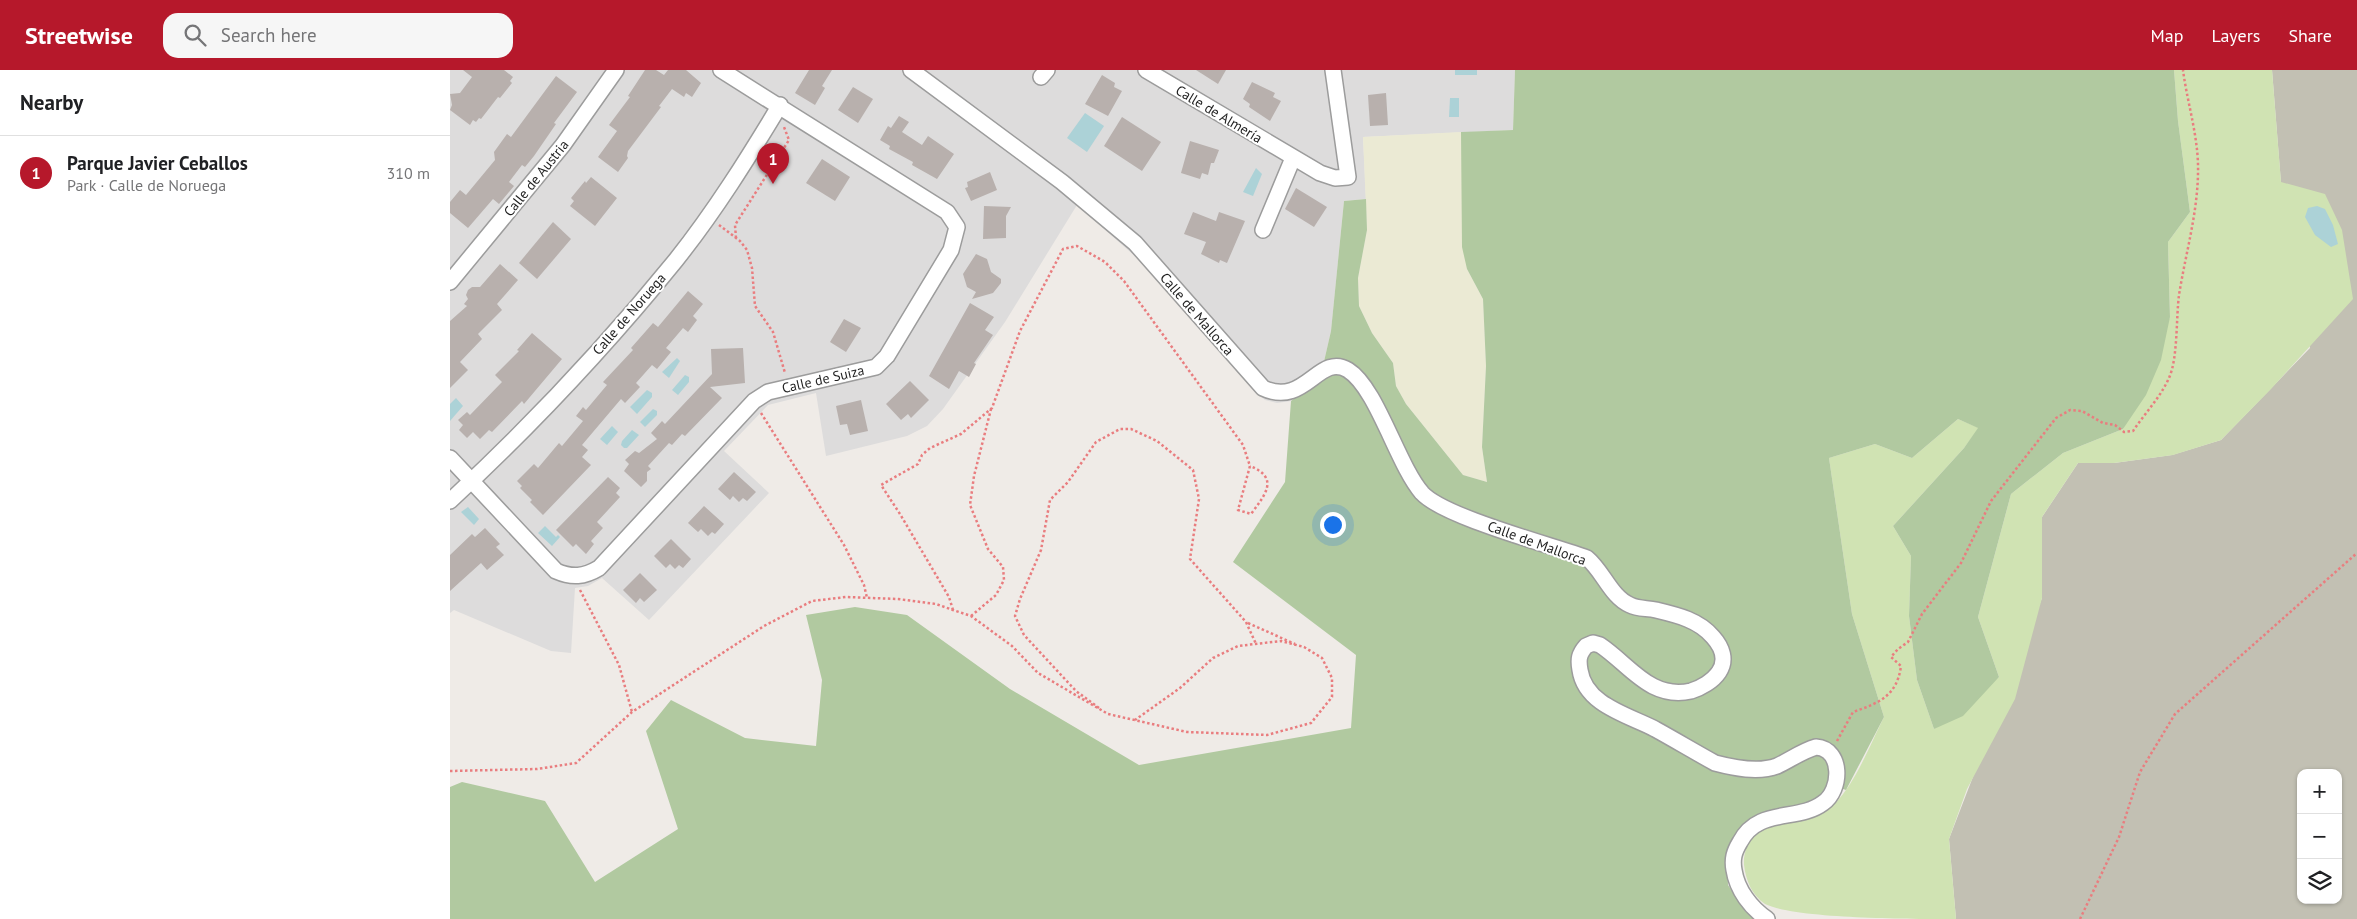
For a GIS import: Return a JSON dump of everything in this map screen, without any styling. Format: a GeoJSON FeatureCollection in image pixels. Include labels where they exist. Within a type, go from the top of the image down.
{"type":"FeatureCollection","features":[{"type":"Feature","properties":{"kind":"street","name":"Calle de Austria"},"geometry":{"type":"LineString","coordinates":[[450,282],[563,145],[616,70]]}},
{"type":"Feature","properties":{"kind":"street","name":"Calle de Suiza"},"geometry":{"type":"LineString","coordinates":[[576,576],[588,575],[599,568],[754,401],[768,392],[876,366],[887,356],[951,250],[957,227],[947,212],[780,105],[721,70]]}},
{"type":"Feature","properties":{"kind":"street","name":"Calle de Mallorca"},"geometry":{"type":"LineString","coordinates":[[911,70],[1054,176],[1135,243],[1263,388],[1274,393],[1292,392],[1323,371],[1334,366],[1346,369],[1363,383],[1412,478],[1429,499],[1467,518],[1587,558],[1595,565],[1622,602],[1637,608],[1655,610],[1694,622],[1713,636],[1722,652],[1723,660],[1720,671],[1712,679],[1697,689],[1670,693],[1643,681],[1600,645],[1593,643],[1586,646],[1578,659],[1581,677],[1597,698],[1611,708],[1653,728],[1715,763],[1764,770],[1778,766],[1816,746],[1830,751],[1834,758]]}},
{"type":"Feature","properties":{"kind":"street","name":"Calle de Almería"},"geometry":{"type":"LineString","coordinates":[[1146,70],[1320,173],[1336,178],[1348,177],[1333,70]]}},
{"type":"Feature","properties":{"kind":"street","name":"Calle de Noruega"},"geometry":{"type":"LineString","coordinates":[[450,500],[538,416],[677,259],[741,169],[780,105]]}},
{"type":"Feature","properties":{"kind":"street"},"geometry":{"type":"LineString","coordinates":[[1263,230],[1293,158]]}},
{"type":"Feature","properties":{"kind":"street"},"geometry":{"type":"LineString","coordinates":[[450,458],[556,571],[567,576],[576,576]]}},
{"type":"Feature","properties":{"kind":"street"},"geometry":{"type":"LineString","coordinates":[[1767,919],[1752,906],[1738,888],[1733,864],[1734,853],[1746,832],[1752,827],[1769,819],[1824,803],[1835,783],[1836,765],[1834,758]]}},
{"type":"Feature","properties":{"kind":"path"},"geometry":{"type":"LineString","coordinates":[[1834,758],[1838,737],[1853,712],[1885,699],[1900,675],[1902,666],[1891,657],[1908,642],[1922,614],[1961,563],[1991,501],[2056,418],[2070,410],[2082,411],[2103,423],[2115,425],[2124,432],[2133,431],[2144,414],[2158,400],[2170,375],[2179,295],[2193,226],[2198,165],[2183,70]]}},
{"type":"Feature","properties":{"kind":"path"},"geometry":{"type":"LineString","coordinates":[[736,238],[736,225],[789,140],[784,125]]}},
{"type":"Feature","properties":{"kind":"path"},"geometry":{"type":"LineString","coordinates":[[713,221],[736,238],[747,250],[752,268],[755,306],[773,332],[789,387]]}},
{"type":"Feature","properties":{"kind":"path"},"geometry":{"type":"LineString","coordinates":[[971,616],[996,595],[1004,580],[1003,568],[988,548],[970,505],[974,476],[992,408],[1032,306],[1063,249],[1077,246],[1105,262],[1124,281],[1243,444],[1250,466],[1238,510],[1251,514],[1267,492],[1266,477],[1261,470],[1250,466]]}},
{"type":"Feature","properties":{"kind":"path"},"geometry":{"type":"LineString","coordinates":[[754,401],[844,545],[864,585],[867,598]]}},
{"type":"Feature","properties":{"kind":"path"},"geometry":{"type":"LineString","coordinates":[[954,610],[949,597],[881,485],[918,464],[922,455],[930,448],[961,434],[992,408]]}},
{"type":"Feature","properties":{"kind":"path"},"geometry":{"type":"LineString","coordinates":[[1108,714],[1076,691],[1024,636],[1015,616],[1020,599],[1041,550],[1050,500],[1068,482],[1096,442],[1120,429],[1131,428],[1157,441],[1193,470],[1199,499],[1190,559],[1246,622],[1256,644]]}},
{"type":"Feature","properties":{"kind":"path"},"geometry":{"type":"LineString","coordinates":[[2080,919],[2119,837],[2140,772],[2175,714],[2357,553]]}},
{"type":"Feature","properties":{"kind":"path"},"geometry":{"type":"LineString","coordinates":[[576,576],[579,587],[620,665],[632,712]]}},
{"type":"Feature","properties":{"kind":"path"},"geometry":{"type":"LineString","coordinates":[[450,771],[537,769],[576,763],[632,712],[764,626],[812,601],[846,598],[898,599],[936,604],[971,616],[1012,646],[1038,673],[1108,714],[1187,732],[1267,735],[1311,723],[1332,697],[1332,678],[1322,658],[1304,647],[1246,622]]}},
{"type":"Feature","properties":{"kind":"path"},"geometry":{"type":"LineString","coordinates":[[1135,720],[1180,688],[1213,658],[1238,646],[1281,641],[1304,647]]}},
{"type":"Feature","properties":{"kind":"shaded area"},"geometry":{"type":"Polygon","coordinates":[[[450,70],[1515,70],[1513,130],[1363,137],[1366,199],[1344,201],[1331,331],[1320,379],[1291,401],[1277,403],[1265,400],[1253,390],[1137,258],[1077,205],[1005,322],[943,409],[927,426],[907,436],[826,456],[816,393],[768,405],[724,451],[769,493],[649,620],[602,578],[588,586],[575,588],[571,653],[551,651],[454,610],[450,613],[450,70]]]}},
{"type":"Feature","properties":{"kind":"shaded area"},"geometry":{"type":"Polygon","coordinates":[[[2272,70],[2357,70],[2357,919],[1956,919],[1949,839],[2042,598],[2042,517],[2078,463],[2114,463],[2172,455],[2221,440],[2310,348],[2281,183],[2272,70]]]}},
{"type":"Feature","properties":{"kind":"green space"},"geometry":{"type":"Polygon","coordinates":[[[1515,70],[2174,70],[2178,121],[2190,212],[2168,242],[2170,317],[2161,360],[2146,395],[2123,429],[2063,453],[2011,494],[1978,617],[1999,677],[1963,716],[1934,729],[1917,680],[1909,616],[1911,556],[1893,526],[1964,448],[1978,428],[1958,419],[1912,458],[1875,444],[1829,458],[1852,614],[1884,717],[1846,790],[1829,784],[1819,801],[1764,814],[1727,852],[1728,885],[1745,911],[1759,919],[450,919],[450,787],[462,782],[545,801],[595,882],[678,829],[646,731],[671,700],[745,738],[816,746],[822,680],[806,615],[855,607],[907,615],[1010,689],[1139,765],[1351,728],[1356,655],[1233,562],[1285,482],[1291,401],[1320,379],[1331,331],[1344,201],[1366,199],[1367,230],[1358,278],[1359,306],[1372,333],[1393,363],[1396,386],[1406,404],[1463,475],[1487,482],[1482,447],[1486,366],[1483,299],[1467,269],[1462,247],[1461,132],[1513,130],[1515,70]]]}},
{"type":"Feature","properties":{"kind":"green space"},"geometry":{"type":"Polygon","coordinates":[[[2174,70],[2272,70],[2281,182],[2325,194],[2342,230],[2353,299],[2271,389],[2221,440],[2173,455],[2114,463],[2078,463],[2042,517],[2042,598],[2015,699],[1967,789],[1949,839],[1956,919],[1885,918],[1802,913],[1765,904],[1753,892],[1745,871],[1744,856],[1751,838],[1765,827],[1813,817],[1831,807],[1840,798],[1858,771],[1884,717],[1852,614],[1829,458],[1875,444],[1912,458],[1958,419],[1979,428],[1964,448],[1893,526],[1911,556],[1909,616],[1917,680],[1934,729],[1999,677],[1978,617],[2011,494],[2063,453],[2123,429],[2170,317],[2168,242],[2190,212],[2178,121],[2174,70]]]}},
{"type":"Feature","properties":{"kind":"green space"},"geometry":{"type":"Polygon","coordinates":[[[1461,132],[1467,269],[1483,299],[1486,366],[1482,447],[1487,482],[1463,475],[1406,404],[1396,386],[1393,363],[1372,333],[1359,306],[1358,278],[1367,230],[1363,137],[1461,132]]]}},
{"type":"Feature","properties":{"kind":"water"},"geometry":{"type":"Polygon","coordinates":[[[1455,70],[1477,70],[1477,75],[1455,75],[1455,70]]]}},
{"type":"Feature","properties":{"kind":"water"},"geometry":{"type":"Polygon","coordinates":[[[1450,98],[1459,98],[1459,117],[1449,117],[1450,98]]]}},
{"type":"Feature","properties":{"kind":"water"},"geometry":{"type":"Polygon","coordinates":[[[1085,113],[1104,126],[1087,152],[1067,138],[1085,113]]]}},
{"type":"Feature","properties":{"kind":"water"},"geometry":{"type":"Polygon","coordinates":[[[1256,168],[1262,174],[1253,196],[1243,192],[1256,168]]]}},
{"type":"Feature","properties":{"kind":"water"},"geometry":{"type":"Polygon","coordinates":[[[2317,206],[2325,209],[2333,225],[2338,244],[2331,247],[2315,235],[2305,217],[2308,208],[2317,206]]]}},
{"type":"Feature","properties":{"kind":"water"},"geometry":{"type":"Polygon","coordinates":[[[677,358],[680,361],[669,378],[662,372],[677,358]]]}},
{"type":"Feature","properties":{"kind":"water"},"geometry":{"type":"Polygon","coordinates":[[[685,375],[689,377],[689,382],[678,395],[672,390],[685,375]]]}},
{"type":"Feature","properties":{"kind":"water"},"geometry":{"type":"Polygon","coordinates":[[[647,390],[652,393],[652,397],[637,414],[630,407],[647,390]]]}},
{"type":"Feature","properties":{"kind":"water"},"geometry":{"type":"Polygon","coordinates":[[[456,398],[463,406],[450,421],[450,404],[456,398]]]}},
{"type":"Feature","properties":{"kind":"water"},"geometry":{"type":"Polygon","coordinates":[[[653,409],[657,411],[657,415],[645,427],[640,422],[653,409]]]}},
{"type":"Feature","properties":{"kind":"water"},"geometry":{"type":"Polygon","coordinates":[[[612,426],[618,432],[607,445],[600,439],[612,426]]]}},
{"type":"Feature","properties":{"kind":"water"},"geometry":{"type":"Polygon","coordinates":[[[632,430],[639,435],[627,448],[624,448],[621,445],[622,441],[632,430]]]}},
{"type":"Feature","properties":{"kind":"water"},"geometry":{"type":"Polygon","coordinates":[[[468,507],[479,519],[474,525],[461,512],[468,507]]]}},
{"type":"Feature","properties":{"kind":"water"},"geometry":{"type":"Polygon","coordinates":[[[545,526],[556,537],[558,535],[560,537],[552,546],[538,533],[545,526]]]}},
{"type":"Feature","properties":{"kind":"building"},"geometry":{"type":"Polygon","coordinates":[[[463,70],[504,70],[513,77],[510,81],[512,83],[500,98],[498,97],[481,119],[479,118],[476,122],[473,120],[470,125],[450,110],[452,105],[450,94],[460,93],[472,77],[463,70]]]}},
{"type":"Feature","properties":{"kind":"building"},"geometry":{"type":"Polygon","coordinates":[[[645,70],[656,70],[664,75],[668,70],[686,70],[701,83],[692,97],[686,93],[684,97],[672,89],[628,151],[628,158],[618,172],[598,157],[617,131],[609,125],[630,97],[628,96],[645,70]]]}},
{"type":"Feature","properties":{"kind":"building"},"geometry":{"type":"Polygon","coordinates":[[[809,70],[832,70],[822,86],[825,88],[815,105],[795,93],[809,70]]]}},
{"type":"Feature","properties":{"kind":"building"},"geometry":{"type":"Polygon","coordinates":[[[1196,70],[1226,70],[1218,84],[1196,70]]]}},
{"type":"Feature","properties":{"kind":"building"},"geometry":{"type":"Polygon","coordinates":[[[1102,75],[1115,83],[1114,87],[1122,91],[1108,116],[1085,104],[1102,75]]]}},
{"type":"Feature","properties":{"kind":"building"},"geometry":{"type":"Polygon","coordinates":[[[556,76],[577,92],[554,123],[556,124],[534,156],[525,167],[522,165],[509,182],[514,186],[499,204],[493,199],[468,228],[450,213],[450,202],[460,190],[466,195],[495,160],[494,152],[507,134],[511,137],[556,76]]]}},
{"type":"Feature","properties":{"kind":"building"},"geometry":{"type":"Polygon","coordinates":[[[1252,82],[1275,93],[1273,97],[1281,101],[1270,121],[1249,107],[1250,104],[1243,99],[1252,82]]]}},
{"type":"Feature","properties":{"kind":"building"},"geometry":{"type":"Polygon","coordinates":[[[853,87],[873,99],[858,123],[838,110],[853,87]]]}},
{"type":"Feature","properties":{"kind":"building"},"geometry":{"type":"Polygon","coordinates":[[[1386,93],[1388,125],[1370,126],[1368,95],[1386,93]]]}},
{"type":"Feature","properties":{"kind":"building"},"geometry":{"type":"Polygon","coordinates":[[[899,116],[909,122],[902,132],[922,145],[928,136],[954,154],[937,179],[912,165],[913,162],[889,149],[890,146],[880,140],[888,126],[891,128],[899,116]]]}},
{"type":"Feature","properties":{"kind":"building"},"geometry":{"type":"Polygon","coordinates":[[[1122,117],[1161,142],[1142,171],[1104,146],[1122,117]]]}},
{"type":"Feature","properties":{"kind":"building"},"geometry":{"type":"Polygon","coordinates":[[[1190,141],[1219,150],[1214,163],[1211,163],[1208,175],[1202,173],[1200,179],[1181,173],[1190,141]]]}},
{"type":"Feature","properties":{"kind":"building"},"geometry":{"type":"Polygon","coordinates":[[[822,159],[850,177],[835,201],[806,183],[822,159]]]}},
{"type":"Feature","properties":{"kind":"building"},"geometry":{"type":"Polygon","coordinates":[[[990,172],[997,190],[971,201],[965,188],[968,187],[967,182],[990,172]]]}},
{"type":"Feature","properties":{"kind":"building"},"geometry":{"type":"Polygon","coordinates":[[[591,177],[617,198],[595,226],[570,206],[574,201],[571,198],[585,181],[586,183],[591,177]]]}},
{"type":"Feature","properties":{"kind":"building"},"geometry":{"type":"Polygon","coordinates":[[[1296,188],[1327,207],[1314,227],[1285,209],[1296,188]]]}},
{"type":"Feature","properties":{"kind":"building"},"geometry":{"type":"Polygon","coordinates":[[[984,206],[1011,207],[1006,216],[1006,238],[983,239],[984,206]]]}},
{"type":"Feature","properties":{"kind":"building"},"geometry":{"type":"Polygon","coordinates":[[[1193,212],[1216,221],[1219,212],[1245,221],[1227,263],[1220,260],[1219,263],[1201,254],[1206,242],[1184,234],[1193,212]]]}},
{"type":"Feature","properties":{"kind":"building"},"geometry":{"type":"Polygon","coordinates":[[[553,222],[571,239],[537,279],[519,263],[553,222]]]}},
{"type":"Feature","properties":{"kind":"building"},"geometry":{"type":"Polygon","coordinates":[[[976,254],[987,259],[991,272],[1001,279],[1001,283],[993,293],[972,299],[976,292],[967,287],[963,274],[976,254]]]}},
{"type":"Feature","properties":{"kind":"building"},"geometry":{"type":"Polygon","coordinates":[[[500,264],[518,280],[497,304],[502,310],[478,334],[482,339],[460,362],[468,370],[450,388],[450,321],[467,306],[464,304],[468,299],[466,295],[468,290],[472,287],[480,287],[500,264]]]}},
{"type":"Feature","properties":{"kind":"building"},"geometry":{"type":"Polygon","coordinates":[[[688,291],[703,304],[693,316],[697,320],[688,332],[683,328],[666,348],[671,352],[657,369],[652,365],[636,383],[640,387],[625,403],[621,399],[582,445],[588,450],[582,457],[591,465],[543,515],[530,502],[532,500],[520,488],[522,486],[517,481],[534,464],[538,468],[559,443],[562,446],[583,421],[576,416],[583,407],[586,410],[607,385],[603,382],[633,350],[631,348],[653,323],[658,327],[688,291]]]}},
{"type":"Feature","properties":{"kind":"building"},"geometry":{"type":"Polygon","coordinates":[[[970,303],[994,317],[985,330],[993,335],[974,363],[976,364],[969,377],[959,371],[949,389],[929,376],[970,303]]]}},
{"type":"Feature","properties":{"kind":"building"},"geometry":{"type":"Polygon","coordinates":[[[844,319],[861,328],[846,352],[830,342],[844,319]]]}},
{"type":"Feature","properties":{"kind":"building"},"geometry":{"type":"Polygon","coordinates":[[[532,333],[562,359],[524,404],[522,401],[492,432],[489,430],[480,439],[473,432],[467,438],[459,430],[463,425],[458,420],[467,412],[470,415],[502,382],[495,375],[519,351],[517,350],[532,333]]]}},
{"type":"Feature","properties":{"kind":"building"},"geometry":{"type":"Polygon","coordinates":[[[743,348],[745,383],[710,387],[722,398],[685,436],[682,434],[672,445],[669,443],[648,466],[651,469],[647,472],[647,481],[641,487],[624,471],[629,464],[625,460],[635,451],[639,453],[657,439],[651,433],[662,421],[665,424],[712,374],[711,349],[743,348]]]}},
{"type":"Feature","properties":{"kind":"building"},"geometry":{"type":"Polygon","coordinates":[[[910,381],[929,400],[911,418],[908,414],[901,420],[886,404],[910,381]]]}},
{"type":"Feature","properties":{"kind":"building"},"geometry":{"type":"Polygon","coordinates":[[[861,400],[868,431],[850,435],[847,424],[840,425],[836,406],[861,400]]]}},
{"type":"Feature","properties":{"kind":"building"},"geometry":{"type":"Polygon","coordinates":[[[734,472],[756,492],[747,501],[743,498],[739,502],[733,496],[730,500],[718,489],[734,472]]]}},
{"type":"Feature","properties":{"kind":"building"},"geometry":{"type":"Polygon","coordinates":[[[608,477],[620,488],[616,493],[620,497],[597,522],[603,528],[591,541],[594,544],[586,554],[576,544],[573,547],[556,530],[608,477]]]}},
{"type":"Feature","properties":{"kind":"building"},"geometry":{"type":"Polygon","coordinates":[[[704,506],[724,524],[715,534],[712,532],[708,536],[701,529],[698,532],[688,523],[704,506]]]}},
{"type":"Feature","properties":{"kind":"building"},"geometry":{"type":"Polygon","coordinates":[[[485,528],[500,544],[496,547],[504,555],[487,570],[481,563],[450,591],[450,555],[472,534],[475,537],[485,528]]]}},
{"type":"Feature","properties":{"kind":"building"},"geometry":{"type":"Polygon","coordinates":[[[671,539],[691,559],[683,568],[679,565],[675,569],[670,564],[666,568],[654,556],[671,539]]]}},
{"type":"Feature","properties":{"kind":"building"},"geometry":{"type":"Polygon","coordinates":[[[640,573],[657,590],[644,602],[640,598],[636,603],[623,590],[640,573]]]}},
{"type":"Feature","properties":{"kind":"place","name":"Parque Javier Ceballos"},"geometry":{"type":"Point","coordinates":[773,184]}}]}
